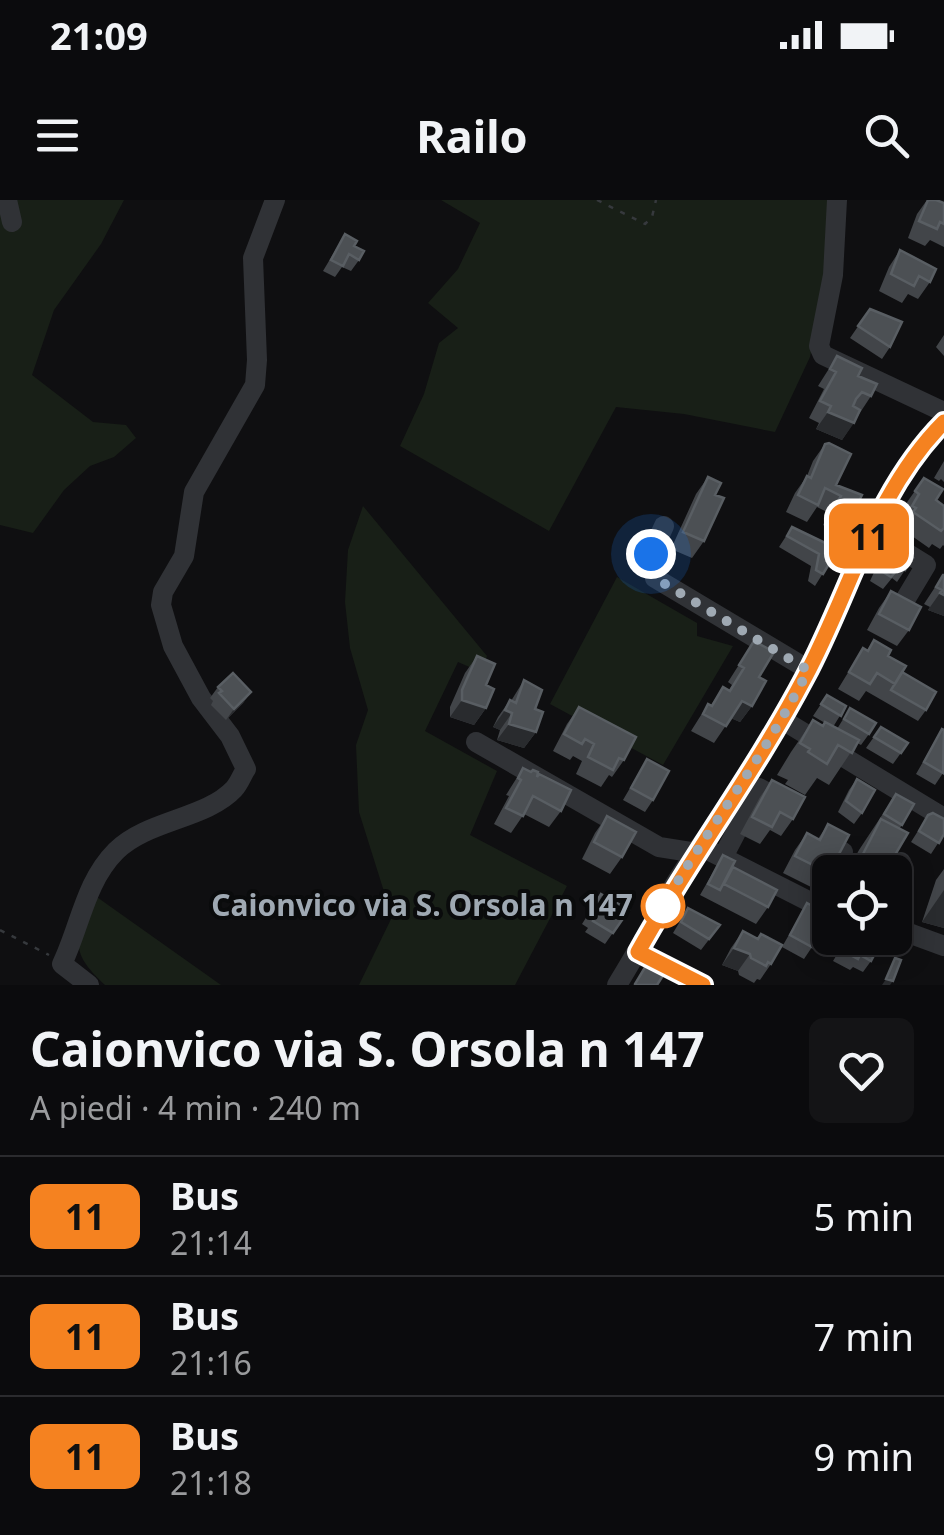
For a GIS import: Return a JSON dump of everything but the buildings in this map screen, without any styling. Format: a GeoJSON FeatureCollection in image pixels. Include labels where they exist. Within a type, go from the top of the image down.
{"type":"FeatureCollection","features":[{"type":"Feature","properties":{"kind":"street"},"geometry":{"type":"LineString","coordinates":[[7,200],[12,222]]}},
{"type":"Feature","properties":{"kind":"street"},"geometry":{"type":"LineString","coordinates":[[88,985],[62,964],[90,890],[114,853],[131,840],[216,802],[235,789],[246,769],[238,750],[200,698],[180,658],[162,605],[163,592],[184,556],[194,492],[254,386],[258,360],[253,258],[275,200]]}},
{"type":"Feature","properties":{"kind":"street"},"geometry":{"type":"LineString","coordinates":[[837,200],[832,276],[818,346],[824,355],[944,412]]}},
{"type":"Feature","properties":{"kind":"street"},"geometry":{"type":"LineString","coordinates":[[618,985],[676,884],[781,719],[903,471],[944,422]]}},
{"type":"Feature","properties":{"kind":"street"},"geometry":{"type":"LineString","coordinates":[[664,526],[651,554],[655,578],[808,670]]}},
{"type":"Feature","properties":{"kind":"street"},"geometry":{"type":"LineString","coordinates":[[871,531],[926,566],[905,600]]}},
{"type":"Feature","properties":{"kind":"street"},"geometry":{"type":"LineString","coordinates":[[781,719],[944,818]]}},
{"type":"Feature","properties":{"kind":"street"},"geometry":{"type":"LineString","coordinates":[[476,742],[659,848],[699,850],[723,858],[812,903]]}},
{"type":"Feature","properties":{"kind":"street"},"geometry":{"type":"LineString","coordinates":[[723,858],[759,788],[797,808]]}},
{"type":"Feature","properties":{"kind":"street"},"geometry":{"type":"LineString","coordinates":[[659,848],[676,884]]}},
{"type":"Feature","properties":{"kind":"street"},"geometry":{"type":"LineString","coordinates":[[912,934],[944,946]]}},
{"type":"Feature","properties":{"kind":"street"},"geometry":{"type":"LineString","coordinates":[[638,952],[703,985]]}},
{"type":"Feature","properties":{"kind":"path"},"geometry":{"type":"LineString","coordinates":[[597,200],[645,224],[652,217],[656,200]]}},
{"type":"Feature","properties":{"kind":"path"},"geometry":{"type":"LineString","coordinates":[[0,930],[40,950]]}},
{"type":"Feature","properties":{"kind":"shaded area"},"geometry":{"type":"Polygon","coordinates":[[[0,200],[124,200],[101,244],[54,310],[32,375],[93,422],[126,425],[136,438],[114,457],[90,466],[64,490],[33,533],[0,525],[0,200]]]}},
{"type":"Feature","properties":{"kind":"shaded area"},"geometry":{"type":"Polygon","coordinates":[[[441,200],[832,200],[826,276],[810,357],[775,432],[684,414],[616,407],[549,531],[400,446],[424,394],[439,343],[458,328],[428,303],[458,269],[480,223],[441,200]]]}},
{"type":"Feature","properties":{"kind":"shaded area"},"geometry":{"type":"Polygon","coordinates":[[[363,506],[487,656],[481,672],[458,662],[425,731],[497,771],[470,835],[567,886],[515,985],[359,985],[392,917],[359,812],[356,745],[368,710],[350,648],[345,602],[348,550],[363,506]]]}},
{"type":"Feature","properties":{"kind":"shaded area"},"geometry":{"type":"Polygon","coordinates":[[[617,577],[697,623],[697,636],[733,646],[663,765],[550,704],[617,577]]]}},
{"type":"Feature","properties":{"kind":"shaded area"},"geometry":{"type":"Polygon","coordinates":[[[94,895],[221,985],[105,985],[85,963],[78,944],[94,895]]]}},
{"type":"Feature","properties":{"kind":"bus line","name":"11"},"geometry":{"type":"LineString","coordinates":[[703,985],[638,952],[805,676],[903,471],[944,422]]}},
{"type":"Feature","properties":{"kind":"place","name":"Caionvico via S. Orsola n 147"},"geometry":{"type":"Point","coordinates":[663,906]}},
{"type":"Feature","properties":{"kind":"route"},"geometry":{"type":"LineString","coordinates":[[651,554],[655,578],[808,670],[736,794],[656,918],[663,906]]}}]}
